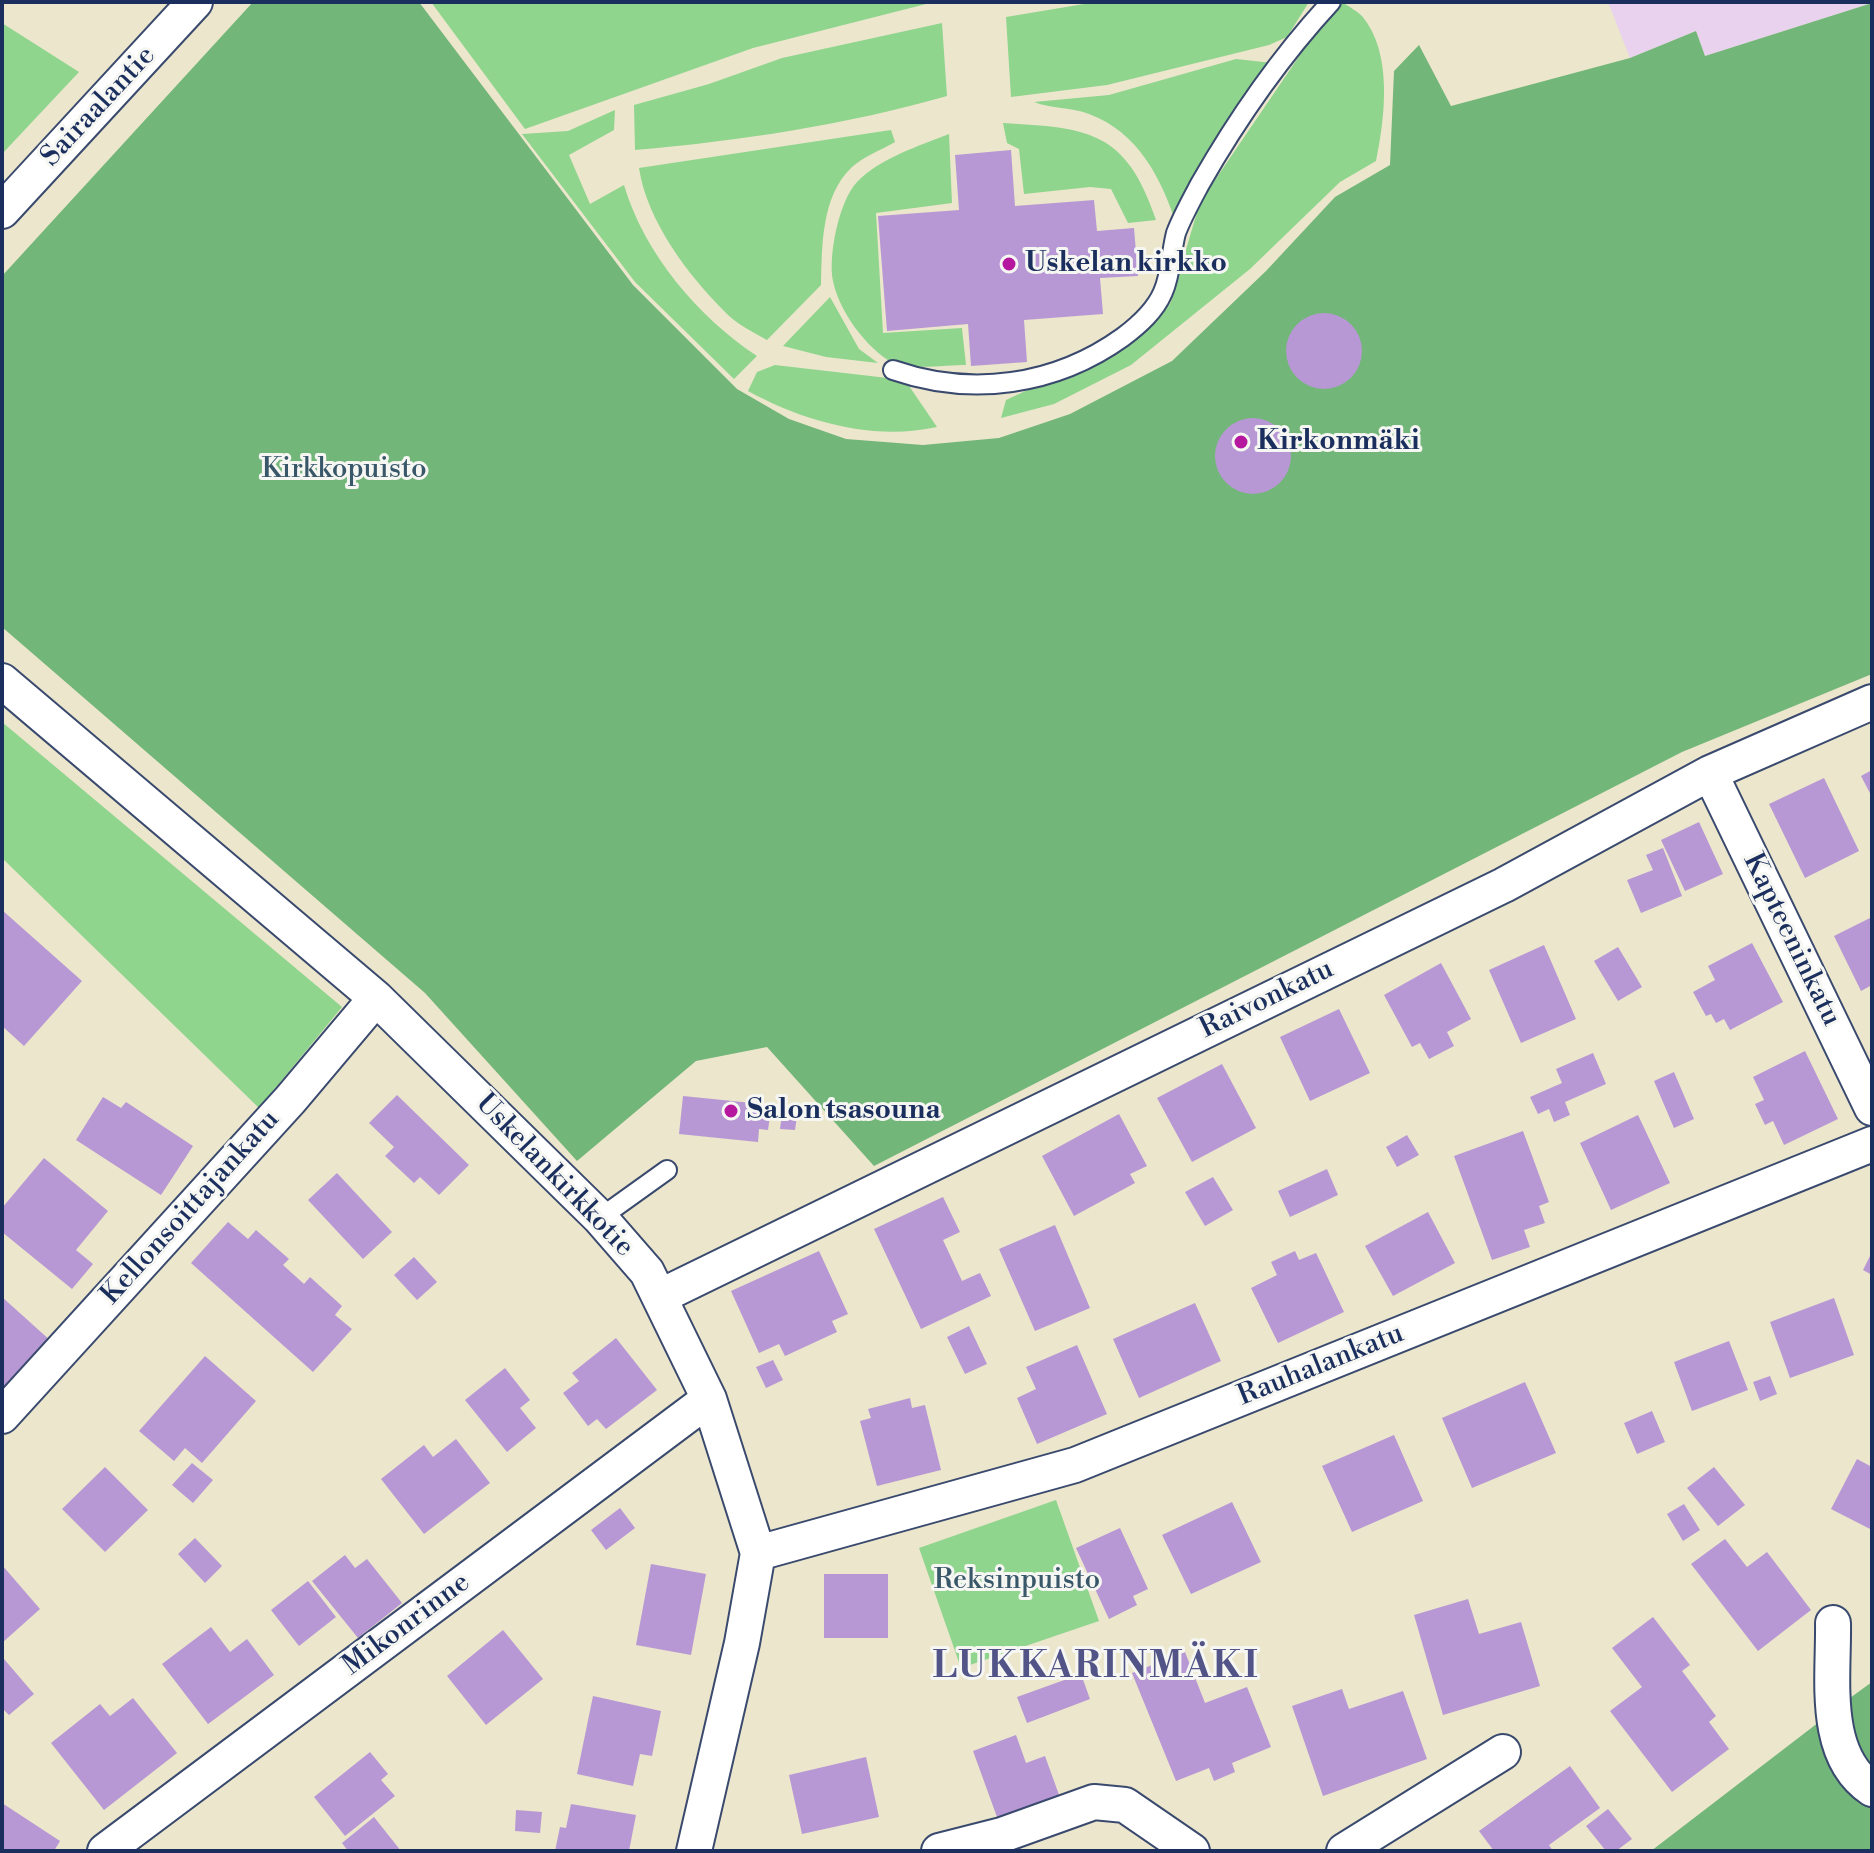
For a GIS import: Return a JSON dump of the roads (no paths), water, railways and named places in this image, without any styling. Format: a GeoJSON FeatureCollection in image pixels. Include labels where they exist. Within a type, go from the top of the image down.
{"type":"FeatureCollection","features":[{"type":"Feature","properties":{"kind":"street","name":"Sairaalantie"},"geometry":{"type":"LineString","coordinates":[[2,211],[195,2]]}},
{"type":"Feature","properties":{"kind":"street","name":"Uskelankirkkotie"},"geometry":{"type":"LineString","coordinates":[[2,681],[376,998],[600,1218],[647,1272],[709,1399],[758,1553],[742,1643],[694,1851]]}},
{"type":"Feature","properties":{"kind":"street","name":"Raivonkatu"},"geometry":{"type":"LineString","coordinates":[[661,1296],[1504,885],[1710,773],[1872,702]]}},
{"type":"Feature","properties":{"kind":"street","name":"Kapteeninkatu"},"geometry":{"type":"LineString","coordinates":[[1710,773],[1872,1108]]}},
{"type":"Feature","properties":{"kind":"street","name":"Kellonsoittajankatu"},"geometry":{"type":"LineString","coordinates":[[2,1416],[290,1100],[376,998]]}},
{"type":"Feature","properties":{"kind":"street","name":"Rauhalankatu"},"geometry":{"type":"LineString","coordinates":[[758,1553],[1075,1465],[1872,1144]]}},
{"type":"Feature","properties":{"kind":"street","name":"Mikonrinne"},"geometry":{"type":"LineString","coordinates":[[105,1851],[709,1399]]}},
{"type":"Feature","properties":{"kind":"street"},"geometry":{"type":"LineString","coordinates":[[1833,1623],[1835,1732],[1856,1779],[1872,1789]]}},
{"type":"Feature","properties":{"kind":"street"},"geometry":{"type":"LineString","coordinates":[[1344,1851],[1503,1752]]}},
{"type":"Feature","properties":{"kind":"street"},"geometry":{"type":"LineString","coordinates":[[939,1851],[1002,1835],[1094,1802],[1125,1805],[1192,1851]]}},
{"type":"Feature","properties":{"kind":"lane"},"geometry":{"type":"LineString","coordinates":[[893,370],[941,384],[1010,383],[1079,363],[1132,330],[1150,314],[1163,292],[1177,232],[1200,184],[1259,94],[1331,2]]}},
{"type":"Feature","properties":{"kind":"lane"},"geometry":{"type":"LineString","coordinates":[[600,1218],[667,1170]]}},
{"type":"Feature","properties":{"kind":"place","name":"Uskelan kirkko"},"geometry":{"type":"Point","coordinates":[1009,264]}},
{"type":"Feature","properties":{"kind":"place","name":"Kirkonmäki"},"geometry":{"type":"Point","coordinates":[1241,442]}},
{"type":"Feature","properties":{"kind":"place","name":"Salon tsasouna"},"geometry":{"type":"Point","coordinates":[731,1111]}},
{"type":"Feature","properties":{"kind":"district","name":"LUKKARINMÄKI"},"geometry":{"type":"Point","coordinates":[1096,1668]}},
{"type":"Feature","properties":{"kind":"park label","name":"Kirkkopuisto"},"geometry":{"type":"Point","coordinates":[344,470]}},
{"type":"Feature","properties":{"kind":"park label","name":"Reksinpuisto"},"geometry":{"type":"Point","coordinates":[1017,1581]}}]}
